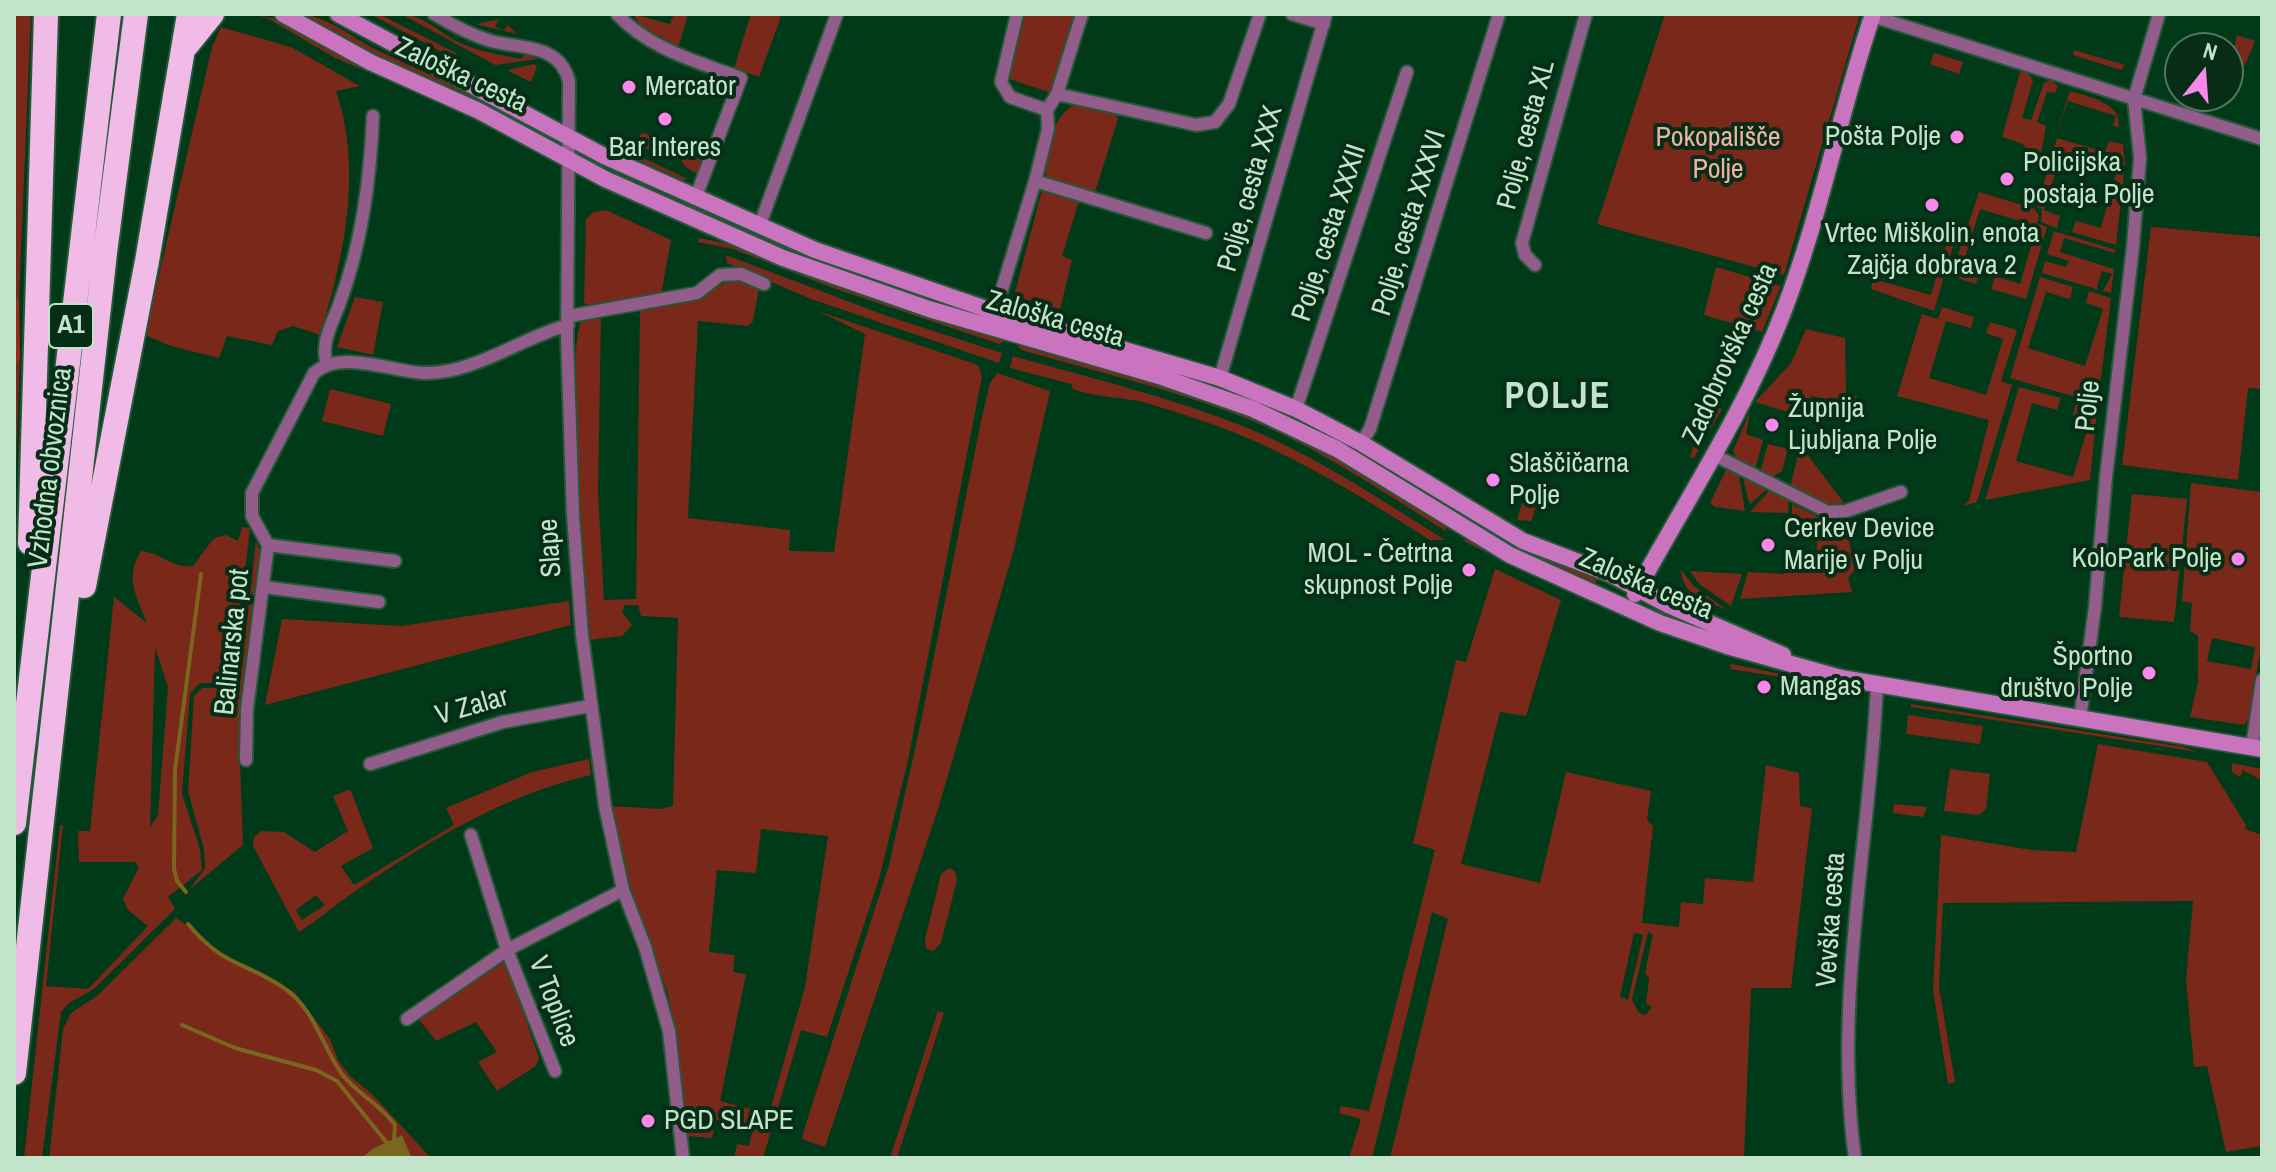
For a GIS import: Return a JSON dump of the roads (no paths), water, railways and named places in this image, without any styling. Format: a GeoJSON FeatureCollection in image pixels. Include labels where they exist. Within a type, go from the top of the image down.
{"type":"FeatureCollection","features":[{"type":"Feature","properties":{"kind":"highway"},"geometry":{"type":"LineString","coordinates":[[34,639],[23,605],[32,527],[46,14]]}},
{"type":"Feature","properties":{"kind":"highway","name":"Vzhodna obvoznica"},"geometry":{"type":"LineString","coordinates":[[14,823],[109,14]]}},
{"type":"Feature","properties":{"kind":"highway","name":"Vzhodna obvoznica"},"geometry":{"type":"LineString","coordinates":[[14,1073],[136,14]]}},
{"type":"Feature","properties":{"kind":"highway"},"geometry":{"type":"LineString","coordinates":[[57,679],[76,645],[86,570],[147,261],[189,14]]}},
{"type":"Feature","properties":{"kind":"highway"},"geometry":{"type":"LineString","coordinates":[[180,62],[194,33],[212,14]]}},
{"type":"Feature","properties":{"kind":"main road","name":"Zaloška cesta"},"geometry":{"type":"LineString","coordinates":[[283,14],[370,62],[479,111],[664,207],[812,268],[929,309],[1159,376],[1253,409],[1337,449],[1510,555],[1701,638],[1813,671],[1877,685],[2257,748]]}},
{"type":"Feature","properties":{"kind":"main road","name":"Zaloška cesta"},"geometry":{"type":"LineString","coordinates":[[338,14],[570,136],[695,199],[759,227],[881,274],[995,312],[1220,378],[1296,409],[1361,443],[1515,537],[1639,588],[1813,671]]}},
{"type":"Feature","properties":{"kind":"main road","name":"Zadobrovška cesta"},"geometry":{"type":"LineString","coordinates":[[1628,608],[1714,455],[1770,345],[1794,284],[1850,81],[1873,15]]}},
{"type":"Feature","properties":{"kind":"street","name":"Slape"},"geometry":{"type":"LineString","coordinates":[[434,14],[479,37],[533,47],[557,59],[569,81],[573,515],[590,706],[605,806],[623,890],[645,947],[669,1031],[683,1158]]}},
{"type":"Feature","properties":{"kind":"street"},"geometry":{"type":"LineString","coordinates":[[617,14],[638,33],[678,55],[741,78],[695,199]]}},
{"type":"Feature","properties":{"kind":"street"},"geometry":{"type":"LineString","coordinates":[[759,227],[837,14]]}},
{"type":"Feature","properties":{"kind":"street"},"geometry":{"type":"LineString","coordinates":[[1017,14],[1001,82],[1010,97],[1047,110]]}},
{"type":"Feature","properties":{"kind":"street"},"geometry":{"type":"LineString","coordinates":[[995,312],[1035,181],[1048,129],[1047,110],[1057,94],[1082,14]]}},
{"type":"Feature","properties":{"kind":"street"},"geometry":{"type":"LineString","coordinates":[[1057,94],[1196,125],[1215,122],[1229,104],[1260,14]]}},
{"type":"Feature","properties":{"kind":"street"},"geometry":{"type":"LineString","coordinates":[[1292,14],[1325,19]]}},
{"type":"Feature","properties":{"kind":"street","name":"Polje, cesta XXXVI"},"geometry":{"type":"LineString","coordinates":[[1361,443],[1370,429],[1414,293],[1499,14]]}},
{"type":"Feature","properties":{"kind":"street","name":"Polje, cesta XL"},"geometry":{"type":"LineString","coordinates":[[1535,265],[1525,255],[1522,243],[1586,14]]}},
{"type":"Feature","properties":{"kind":"street","name":"Polje"},"geometry":{"type":"LineString","coordinates":[[2080,719],[2133,246],[2140,158],[2134,99],[2159,14]]}},
{"type":"Feature","properties":{"kind":"street"},"geometry":{"type":"LineString","coordinates":[[1873,15],[2262,139]]}},
{"type":"Feature","properties":{"kind":"street","name":"Polje, cesta XXX"},"geometry":{"type":"LineString","coordinates":[[1220,378],[1325,19]]}},
{"type":"Feature","properties":{"kind":"street","name":"Polje, cesta XXXII"},"geometry":{"type":"LineString","coordinates":[[1296,409],[1407,72]]}},
{"type":"Feature","properties":{"kind":"street"},"geometry":{"type":"LineString","coordinates":[[373,116],[364,213],[350,277],[325,343],[327,364],[348,363],[423,373],[446,371],[569,321],[697,293],[720,275],[741,274],[764,284]]}},
{"type":"Feature","properties":{"kind":"street"},"geometry":{"type":"LineString","coordinates":[[1035,181],[1206,233]]}},
{"type":"Feature","properties":{"kind":"street","name":"Balinarska pot"},"geometry":{"type":"LineString","coordinates":[[246,760],[247,709],[268,545],[252,516],[254,483],[314,373],[327,364]]}},
{"type":"Feature","properties":{"kind":"street"},"geometry":{"type":"LineString","coordinates":[[1714,455],[1828,512],[1846,511],[1901,492]]}},
{"type":"Feature","properties":{"kind":"street"},"geometry":{"type":"LineString","coordinates":[[268,545],[395,561]]}},
{"type":"Feature","properties":{"kind":"street"},"geometry":{"type":"LineString","coordinates":[[263,587],[379,602]]}},
{"type":"Feature","properties":{"kind":"street"},"geometry":{"type":"LineString","coordinates":[[2257,748],[2262,680]]}},
{"type":"Feature","properties":{"kind":"street","name":"Vevška cesta"},"geometry":{"type":"LineString","coordinates":[[1855,1158],[1849,1098],[1850,996],[1877,685]]}},
{"type":"Feature","properties":{"kind":"street","name":"V Zalar"},"geometry":{"type":"LineString","coordinates":[[370,764],[503,722],[590,706]]}},
{"type":"Feature","properties":{"kind":"street","name":"V Toplice"},"geometry":{"type":"LineString","coordinates":[[471,835],[507,950],[555,1071]]}},
{"type":"Feature","properties":{"kind":"street","name":"V Toplice"},"geometry":{"type":"LineString","coordinates":[[407,1019],[507,950],[623,890]]}},
{"type":"Feature","properties":{"kind":"waterway"},"geometry":{"type":"LineString","coordinates":[[186,892],[177,881],[174,869],[175,770],[201,574]]}},
{"type":"Feature","properties":{"kind":"waterway"},"geometry":{"type":"LineString","coordinates":[[188,924],[224,956],[270,979],[295,997],[311,1017],[342,1074],[395,1125],[394,1139]]}},
{"type":"Feature","properties":{"kind":"waterway"},"geometry":{"type":"LineString","coordinates":[[182,1025],[235,1048],[316,1070],[337,1081],[387,1143]]}},
{"type":"Feature","properties":{"kind":"place","name":"Mercator"},"geometry":{"type":"Point","coordinates":[629,87]}},
{"type":"Feature","properties":{"kind":"place","name":"Bar Interes"},"geometry":{"type":"Point","coordinates":[665,119]}},
{"type":"Feature","properties":{"kind":"place","name":"Pošta Polje"},"geometry":{"type":"Point","coordinates":[1957,137]}},
{"type":"Feature","properties":{"kind":"place","name":"Policijska postaja Polje"},"geometry":{"type":"Point","coordinates":[2007,179]}},
{"type":"Feature","properties":{"kind":"place","name":"Vrtec Miškolin, enota Zajčja dobrava 2"},"geometry":{"type":"Point","coordinates":[1932,205]}},
{"type":"Feature","properties":{"kind":"place","name":"Župnija Ljubljana Polje"},"geometry":{"type":"Point","coordinates":[1772,425]}},
{"type":"Feature","properties":{"kind":"place","name":"Slaščičarna Polje"},"geometry":{"type":"Point","coordinates":[1493,480]}},
{"type":"Feature","properties":{"kind":"place","name":"Cerkev Device Marije v Polju"},"geometry":{"type":"Point","coordinates":[1768,545]}},
{"type":"Feature","properties":{"kind":"place","name":"KoloPark Polje"},"geometry":{"type":"Point","coordinates":[2238,559]}},
{"type":"Feature","properties":{"kind":"place","name":"MOL - Četrtna skupnost Polje"},"geometry":{"type":"Point","coordinates":[1469,570]}},
{"type":"Feature","properties":{"kind":"place","name":"Športno društvo Polje"},"geometry":{"type":"Point","coordinates":[2149,673]}},
{"type":"Feature","properties":{"kind":"place","name":"Mangas"},"geometry":{"type":"Point","coordinates":[1764,687]}},
{"type":"Feature","properties":{"kind":"place","name":"PGD SLAPE"},"geometry":{"type":"Point","coordinates":[648,1121]}},
{"type":"Feature","properties":{"kind":"district","name":"POLJE"},"geometry":{"type":"Point","coordinates":[1558,398]}},
{"type":"Feature","properties":{"kind":"park label","name":"Pokopališče Polje"},"geometry":{"type":"Point","coordinates":[1718,154]}}]}
